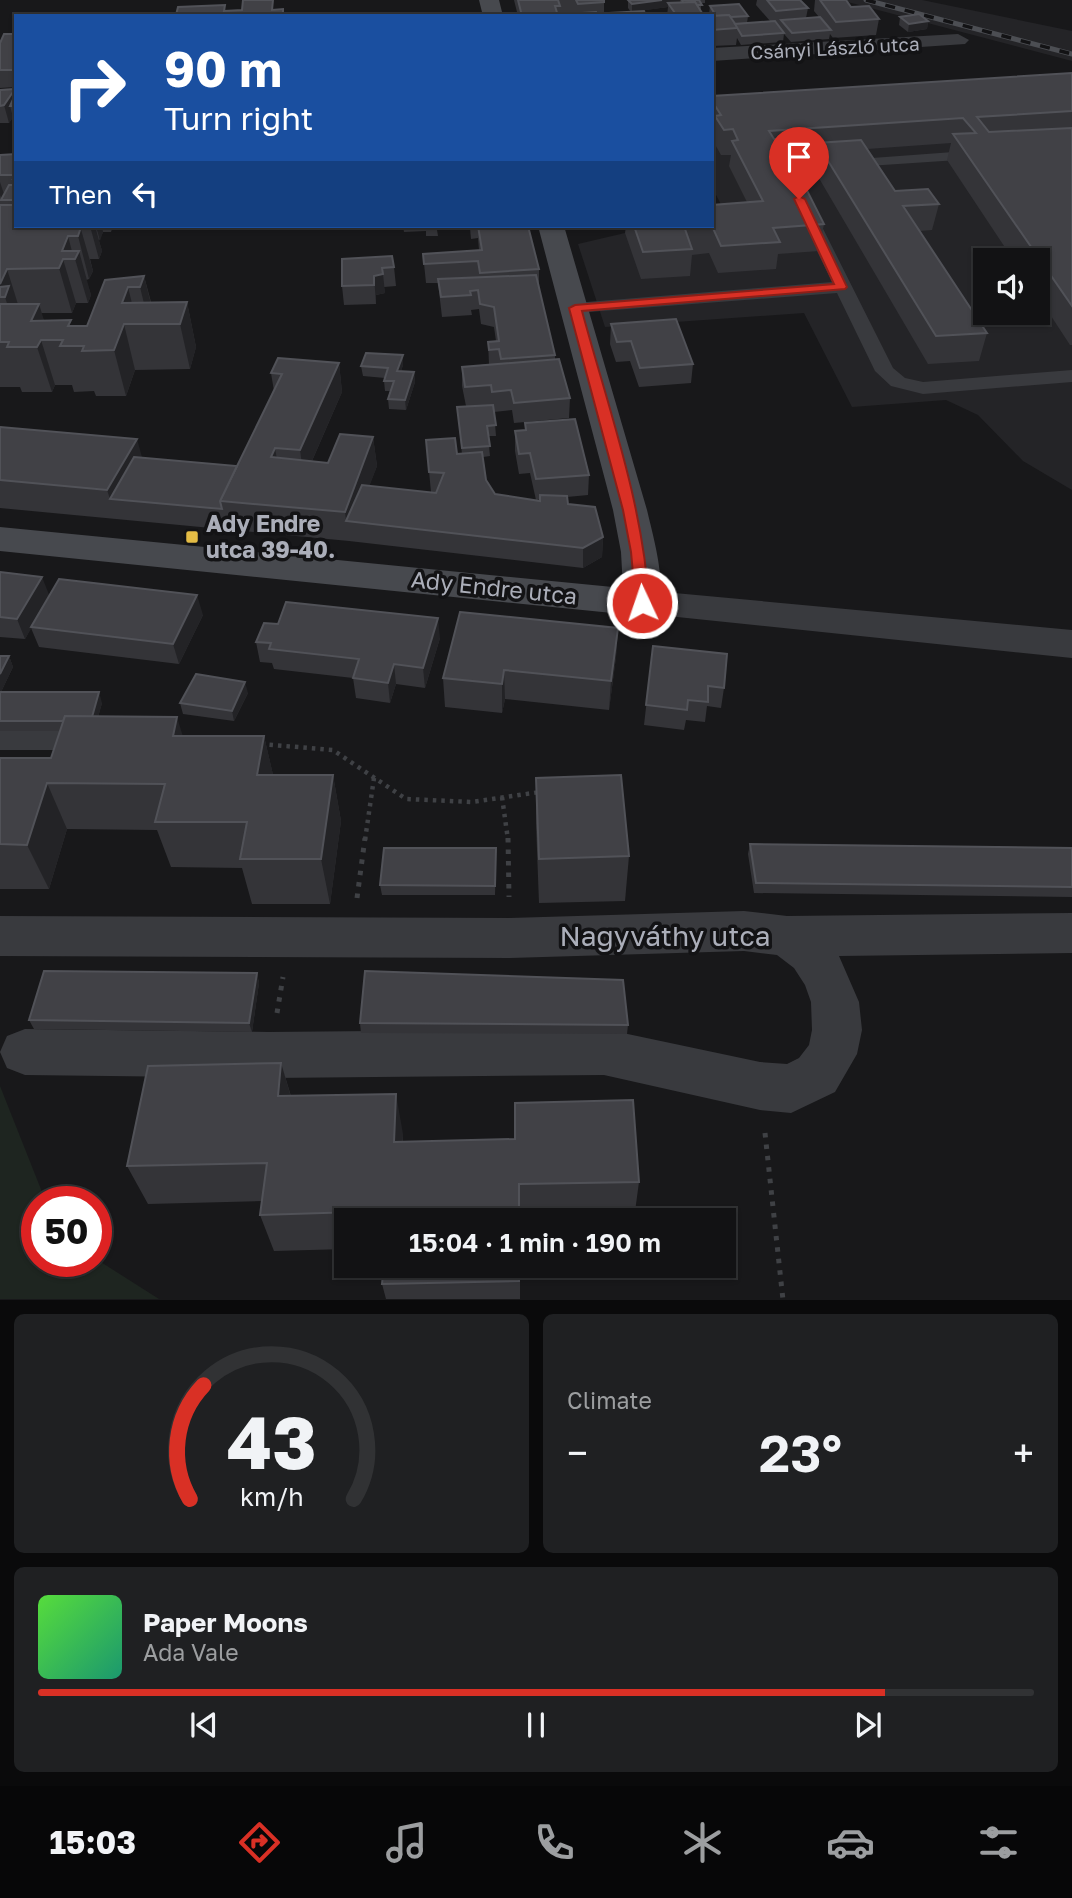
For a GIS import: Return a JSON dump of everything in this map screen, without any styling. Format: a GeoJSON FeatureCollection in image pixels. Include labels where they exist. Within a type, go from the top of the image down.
{"type":"FeatureCollection","features":[{"type":"Feature","properties":{"kind":"main road"},"geometry":{"type":"LineString","coordinates":[[552,228],[630,510],[639,552],[642,603]]}},
{"type":"Feature","properties":{"kind":"main road","name":"Ady Endre utca"},"geometry":{"type":"LineString","coordinates":[[0,539],[642,603]]}},
{"type":"Feature","properties":{"kind":"street","name":"Csányi László utca"},"geometry":{"type":"LineString","coordinates":[[714,55],[958,40]]}},
{"type":"Feature","properties":{"kind":"street","name":"Ady Endre utca"},"geometry":{"type":"LineString","coordinates":[[642,603],[1072,644]]}},
{"type":"Feature","properties":{"kind":"street","name":"Nagyváthy utca"},"geometry":{"type":"LineString","coordinates":[[0,936],[510,938],[708,930],[787,936],[811,953],[826,977],[835,1002],[837,1030],[832,1054],[817,1075],[791,1089],[760,1086],[604,1052],[269,1055],[25,1052]]}},
{"type":"Feature","properties":{"kind":"street"},"geometry":{"type":"LineString","coordinates":[[787,936],[1072,933]]}},
{"type":"Feature","properties":{"kind":"lane"},"geometry":{"type":"LineString","coordinates":[[967,156],[808,165],[791,172],[789,177],[841,287],[885,371],[904,384],[935,387],[1072,376]]}},
{"type":"Feature","properties":{"kind":"lane"},"geometry":{"type":"LineString","coordinates":[[575,308],[841,287]]}},
{"type":"Feature","properties":{"kind":"lane"},"geometry":{"type":"LineString","coordinates":[[0,740],[63,740]]}},
{"type":"Feature","properties":{"kind":"path"},"geometry":{"type":"LineString","coordinates":[[254,744],[333,750],[406,799],[472,802],[550,791]]}},
{"type":"Feature","properties":{"kind":"path"},"geometry":{"type":"LineString","coordinates":[[352,938],[374,778]]}},
{"type":"Feature","properties":{"kind":"path"},"geometry":{"type":"LineString","coordinates":[[502,797],[508,841],[510,938]]}},
{"type":"Feature","properties":{"kind":"path"},"geometry":{"type":"LineString","coordinates":[[269,1055],[290,938]]}},
{"type":"Feature","properties":{"kind":"path"},"geometry":{"type":"LineString","coordinates":[[760,1086],[783,1300]]}},
{"type":"Feature","properties":{"kind":"shaded area"},"geometry":{"type":"Polygon","coordinates":[[[840,0],[922,0],[1072,31],[1072,61],[840,0]]]}},
{"type":"Feature","properties":{"kind":"shaded area"},"geometry":{"type":"Polygon","coordinates":[[[1072,100],[1072,490],[1023,461],[978,415],[946,400],[852,407],[804,313],[605,327],[578,244],[625,233],[734,230],[714,191],[714,125],[1072,100]]]}},
{"type":"Feature","properties":{"kind":"shaded area"},"geometry":{"type":"Polygon","coordinates":[[[0,1086],[40,1186],[21,1186],[21,1277],[112,1277],[112,1269],[159,1299],[0,1299],[0,1086]]]}},
{"type":"Feature","properties":{"kind":"building"},"geometry":{"type":"Polygon","coordinates":[[[243,0],[273,0],[272,10],[283,9],[283,14],[176,14],[178,7],[225,5],[224,11],[242,10],[243,0]]]}},
{"type":"Feature","properties":{"kind":"building"},"geometry":{"type":"Polygon","coordinates":[[[518,0],[558,0],[560,6],[555,6],[557,14],[522,14],[518,0]]]}},
{"type":"Feature","properties":{"kind":"building"},"geometry":{"type":"Polygon","coordinates":[[[576,0],[604,0],[604,2],[578,4],[576,0]]]}},
{"type":"Feature","properties":{"kind":"building"},"geometry":{"type":"Polygon","coordinates":[[[628,0],[662,0],[632,4],[628,0]]]}},
{"type":"Feature","properties":{"kind":"building"},"geometry":{"type":"Polygon","coordinates":[[[682,0],[699,0],[702,5],[695,2],[683,3],[682,0]]]}},
{"type":"Feature","properties":{"kind":"building"},"geometry":{"type":"Polygon","coordinates":[[[767,0],[800,0],[808,8],[776,11],[767,0]]]}},
{"type":"Feature","properties":{"kind":"building"},"geometry":{"type":"Polygon","coordinates":[[[820,0],[846,0],[851,7],[869,6],[879,19],[836,22],[820,0]]]}},
{"type":"Feature","properties":{"kind":"building"},"geometry":{"type":"Polygon","coordinates":[[[695,2],[703,14],[676,14],[668,3],[695,2]]]}},
{"type":"Feature","properties":{"kind":"building"},"geometry":{"type":"Polygon","coordinates":[[[739,4],[748,16],[716,16],[710,6],[739,4]]]}},
{"type":"Feature","properties":{"kind":"building"},"geometry":{"type":"Polygon","coordinates":[[[644,11],[645,14],[610,14],[644,11]]]}},
{"type":"Feature","properties":{"kind":"building"},"geometry":{"type":"Polygon","coordinates":[[[919,14],[928,21],[909,24],[900,17],[919,14]]]}},
{"type":"Feature","properties":{"kind":"building"},"geometry":{"type":"Polygon","coordinates":[[[729,15],[738,28],[714,30],[714,16],[729,15]]]}},
{"type":"Feature","properties":{"kind":"building"},"geometry":{"type":"Polygon","coordinates":[[[820,17],[831,30],[792,33],[781,20],[820,17]]]}},
{"type":"Feature","properties":{"kind":"building"},"geometry":{"type":"Polygon","coordinates":[[[775,21],[784,33],[742,36],[735,24],[775,21]]]}},
{"type":"Feature","properties":{"kind":"building"},"geometry":{"type":"Polygon","coordinates":[[[4,34],[14,34],[14,70],[0,70],[0,43],[4,34]]]}},
{"type":"Feature","properties":{"kind":"building"},"geometry":{"type":"Polygon","coordinates":[[[1072,73],[1072,111],[977,117],[989,132],[1072,128],[1072,306],[1050,274],[1050,248],[1032,248],[953,134],[976,133],[963,118],[769,131],[774,139],[781,139],[824,224],[773,228],[780,242],[721,246],[713,228],[714,205],[763,201],[732,141],[738,140],[733,129],[724,130],[715,116],[721,115],[714,104],[714,96],[1072,73]]]}},
{"type":"Feature","properties":{"kind":"building"},"geometry":{"type":"Polygon","coordinates":[[[14,89],[4,105],[0,106],[0,90],[14,89]]]}},
{"type":"Feature","properties":{"kind":"building"},"geometry":{"type":"Polygon","coordinates":[[[861,140],[895,191],[928,189],[939,204],[903,206],[973,312],[973,325],[982,325],[987,333],[936,336],[817,143],[861,140]]]}},
{"type":"Feature","properties":{"kind":"building"},"geometry":{"type":"Polygon","coordinates":[[[14,154],[14,175],[0,175],[0,155],[14,154]]]}},
{"type":"Feature","properties":{"kind":"building"},"geometry":{"type":"Polygon","coordinates":[[[9,185],[14,185],[14,200],[1,200],[9,185]]]}},
{"type":"Feature","properties":{"kind":"building"},"geometry":{"type":"Polygon","coordinates":[[[0,205],[14,205],[14,228],[81,228],[78,236],[68,236],[62,251],[79,251],[75,259],[63,259],[59,268],[7,269],[0,284],[0,205]]]}},
{"type":"Feature","properties":{"kind":"building"},"geometry":{"type":"Polygon","coordinates":[[[478,228],[529,228],[539,269],[480,273],[478,261],[424,264],[423,254],[482,250],[478,228]]]}},
{"type":"Feature","properties":{"kind":"building"},"geometry":{"type":"Polygon","coordinates":[[[635,228],[694,228],[685,229],[692,249],[643,252],[635,228]]]}},
{"type":"Feature","properties":{"kind":"building"},"geometry":{"type":"Polygon","coordinates":[[[392,256],[394,267],[382,268],[383,274],[374,276],[374,285],[342,286],[342,259],[392,256]]]}},
{"type":"Feature","properties":{"kind":"building"},"geometry":{"type":"Polygon","coordinates":[[[536,275],[555,355],[501,359],[499,349],[489,350],[488,342],[499,341],[494,307],[480,304],[478,290],[470,291],[471,295],[441,297],[438,279],[536,275]]]}},
{"type":"Feature","properties":{"kind":"building"},"geometry":{"type":"Polygon","coordinates":[[[144,276],[140,287],[128,287],[122,303],[187,302],[180,324],[124,324],[114,350],[82,351],[84,346],[60,346],[63,340],[41,340],[37,347],[7,347],[9,342],[0,342],[0,304],[39,304],[31,321],[71,320],[68,326],[87,326],[105,280],[144,276]]]}},
{"type":"Feature","properties":{"kind":"building"},"geometry":{"type":"Polygon","coordinates":[[[9,286],[5,297],[0,297],[0,287],[9,286]]]}},
{"type":"Feature","properties":{"kind":"building"},"geometry":{"type":"Polygon","coordinates":[[[676,319],[693,364],[640,368],[631,341],[617,342],[611,324],[676,319]]]}},
{"type":"Feature","properties":{"kind":"building"},"geometry":{"type":"Polygon","coordinates":[[[366,353],[403,355],[397,371],[414,372],[405,400],[388,399],[394,381],[384,381],[388,368],[361,366],[366,353]]]}},
{"type":"Feature","properties":{"kind":"building"},"geometry":{"type":"Polygon","coordinates":[[[278,358],[339,363],[300,450],[275,448],[271,457],[328,463],[340,434],[373,437],[345,512],[220,501],[282,374],[271,373],[278,358]]]}},
{"type":"Feature","properties":{"kind":"building"},"geometry":{"type":"Polygon","coordinates":[[[559,359],[570,398],[514,403],[511,390],[492,392],[491,385],[465,387],[462,367],[559,359]]]}},
{"type":"Feature","properties":{"kind":"building"},"geometry":{"type":"Polygon","coordinates":[[[493,405],[496,425],[487,426],[490,446],[462,448],[457,407],[493,405]]]}},
{"type":"Feature","properties":{"kind":"building"},"geometry":{"type":"Polygon","coordinates":[[[575,419],[589,475],[536,479],[530,453],[519,454],[515,431],[526,430],[525,423],[575,419]]]}},
{"type":"Feature","properties":{"kind":"building"},"geometry":{"type":"Polygon","coordinates":[[[0,427],[137,439],[107,490],[0,480],[0,427]]]}},
{"type":"Feature","properties":{"kind":"building"},"geometry":{"type":"Polygon","coordinates":[[[455,438],[457,454],[482,452],[486,480],[495,494],[540,501],[540,495],[567,496],[568,504],[595,507],[603,537],[583,548],[346,521],[362,485],[436,493],[444,473],[429,472],[426,440],[455,438]]]}},
{"type":"Feature","properties":{"kind":"building"},"geometry":{"type":"Polygon","coordinates":[[[134,457],[237,466],[220,501],[222,509],[110,499],[134,457]]]}},
{"type":"Feature","properties":{"kind":"building"},"geometry":{"type":"Polygon","coordinates":[[[0,572],[42,577],[17,619],[0,617],[0,572]]]}},
{"type":"Feature","properties":{"kind":"building"},"geometry":{"type":"Polygon","coordinates":[[[59,579],[197,595],[173,644],[31,627],[59,579]]]}},
{"type":"Feature","properties":{"kind":"building"},"geometry":{"type":"Polygon","coordinates":[[[286,602],[438,618],[423,668],[394,664],[388,683],[353,678],[359,659],[269,649],[271,643],[256,642],[264,623],[278,624],[286,602]]]}},
{"type":"Feature","properties":{"kind":"building"},"geometry":{"type":"Polygon","coordinates":[[[460,612],[618,628],[611,681],[504,670],[502,684],[443,678],[460,612]]]}},
{"type":"Feature","properties":{"kind":"building"},"geometry":{"type":"Polygon","coordinates":[[[653,646],[727,654],[724,688],[708,686],[708,702],[688,700],[687,710],[646,705],[653,646]]]}},
{"type":"Feature","properties":{"kind":"building"},"geometry":{"type":"Polygon","coordinates":[[[0,656],[9,656],[0,674],[0,656]]]}},
{"type":"Feature","properties":{"kind":"building"},"geometry":{"type":"Polygon","coordinates":[[[196,674],[245,682],[232,711],[180,703],[196,674]]]}},
{"type":"Feature","properties":{"kind":"building"},"geometry":{"type":"Polygon","coordinates":[[[0,692],[99,692],[92,717],[65,716],[63,721],[0,721],[0,692]]]}},
{"type":"Feature","properties":{"kind":"building"},"geometry":{"type":"Polygon","coordinates":[[[65,716],[177,717],[173,736],[264,736],[257,775],[333,775],[321,859],[240,859],[247,822],[155,822],[165,784],[47,783],[27,845],[0,844],[0,758],[51,758],[65,716]]]}},
{"type":"Feature","properties":{"kind":"building"},"geometry":{"type":"Polygon","coordinates":[[[621,775],[629,856],[539,859],[536,778],[621,775]]]}},
{"type":"Feature","properties":{"kind":"building"},"geometry":{"type":"Polygon","coordinates":[[[750,844],[1072,848],[1072,887],[756,883],[750,844]]]}},
{"type":"Feature","properties":{"kind":"building"},"geometry":{"type":"Polygon","coordinates":[[[384,848],[496,848],[495,886],[380,885],[384,848]]]}},
{"type":"Feature","properties":{"kind":"building"},"geometry":{"type":"Polygon","coordinates":[[[44,971],[257,973],[249,1023],[29,1020],[44,971]]]}},
{"type":"Feature","properties":{"kind":"building"},"geometry":{"type":"Polygon","coordinates":[[[365,971],[623,980],[628,1025],[360,1023],[365,971]]]}},
{"type":"Feature","properties":{"kind":"building"},"geometry":{"type":"Polygon","coordinates":[[[281,1063],[278,1096],[396,1094],[394,1142],[515,1139],[515,1103],[633,1100],[639,1182],[519,1184],[519,1208],[334,1208],[334,1213],[260,1215],[267,1163],[127,1166],[148,1066],[281,1063]]]}},
{"type":"Feature","properties":{"kind":"building"},"geometry":{"type":"Polygon","coordinates":[[[383,1278],[519,1278],[519,1281],[382,1284],[383,1278]]]}},
{"type":"Feature","properties":{"kind":"railway"},"geometry":{"type":"LineString","coordinates":[[866,0],[1072,54]]}},
{"type":"Feature","properties":{"kind":"place","name":"Ady Endre utca 39-40."},"geometry":{"type":"Point","coordinates":[192,537]}},
{"type":"Feature","properties":{"kind":"route"},"geometry":{"type":"LineString","coordinates":[[642,603],[639,552],[630,510],[575,308],[841,287],[799,199]]}}]}
